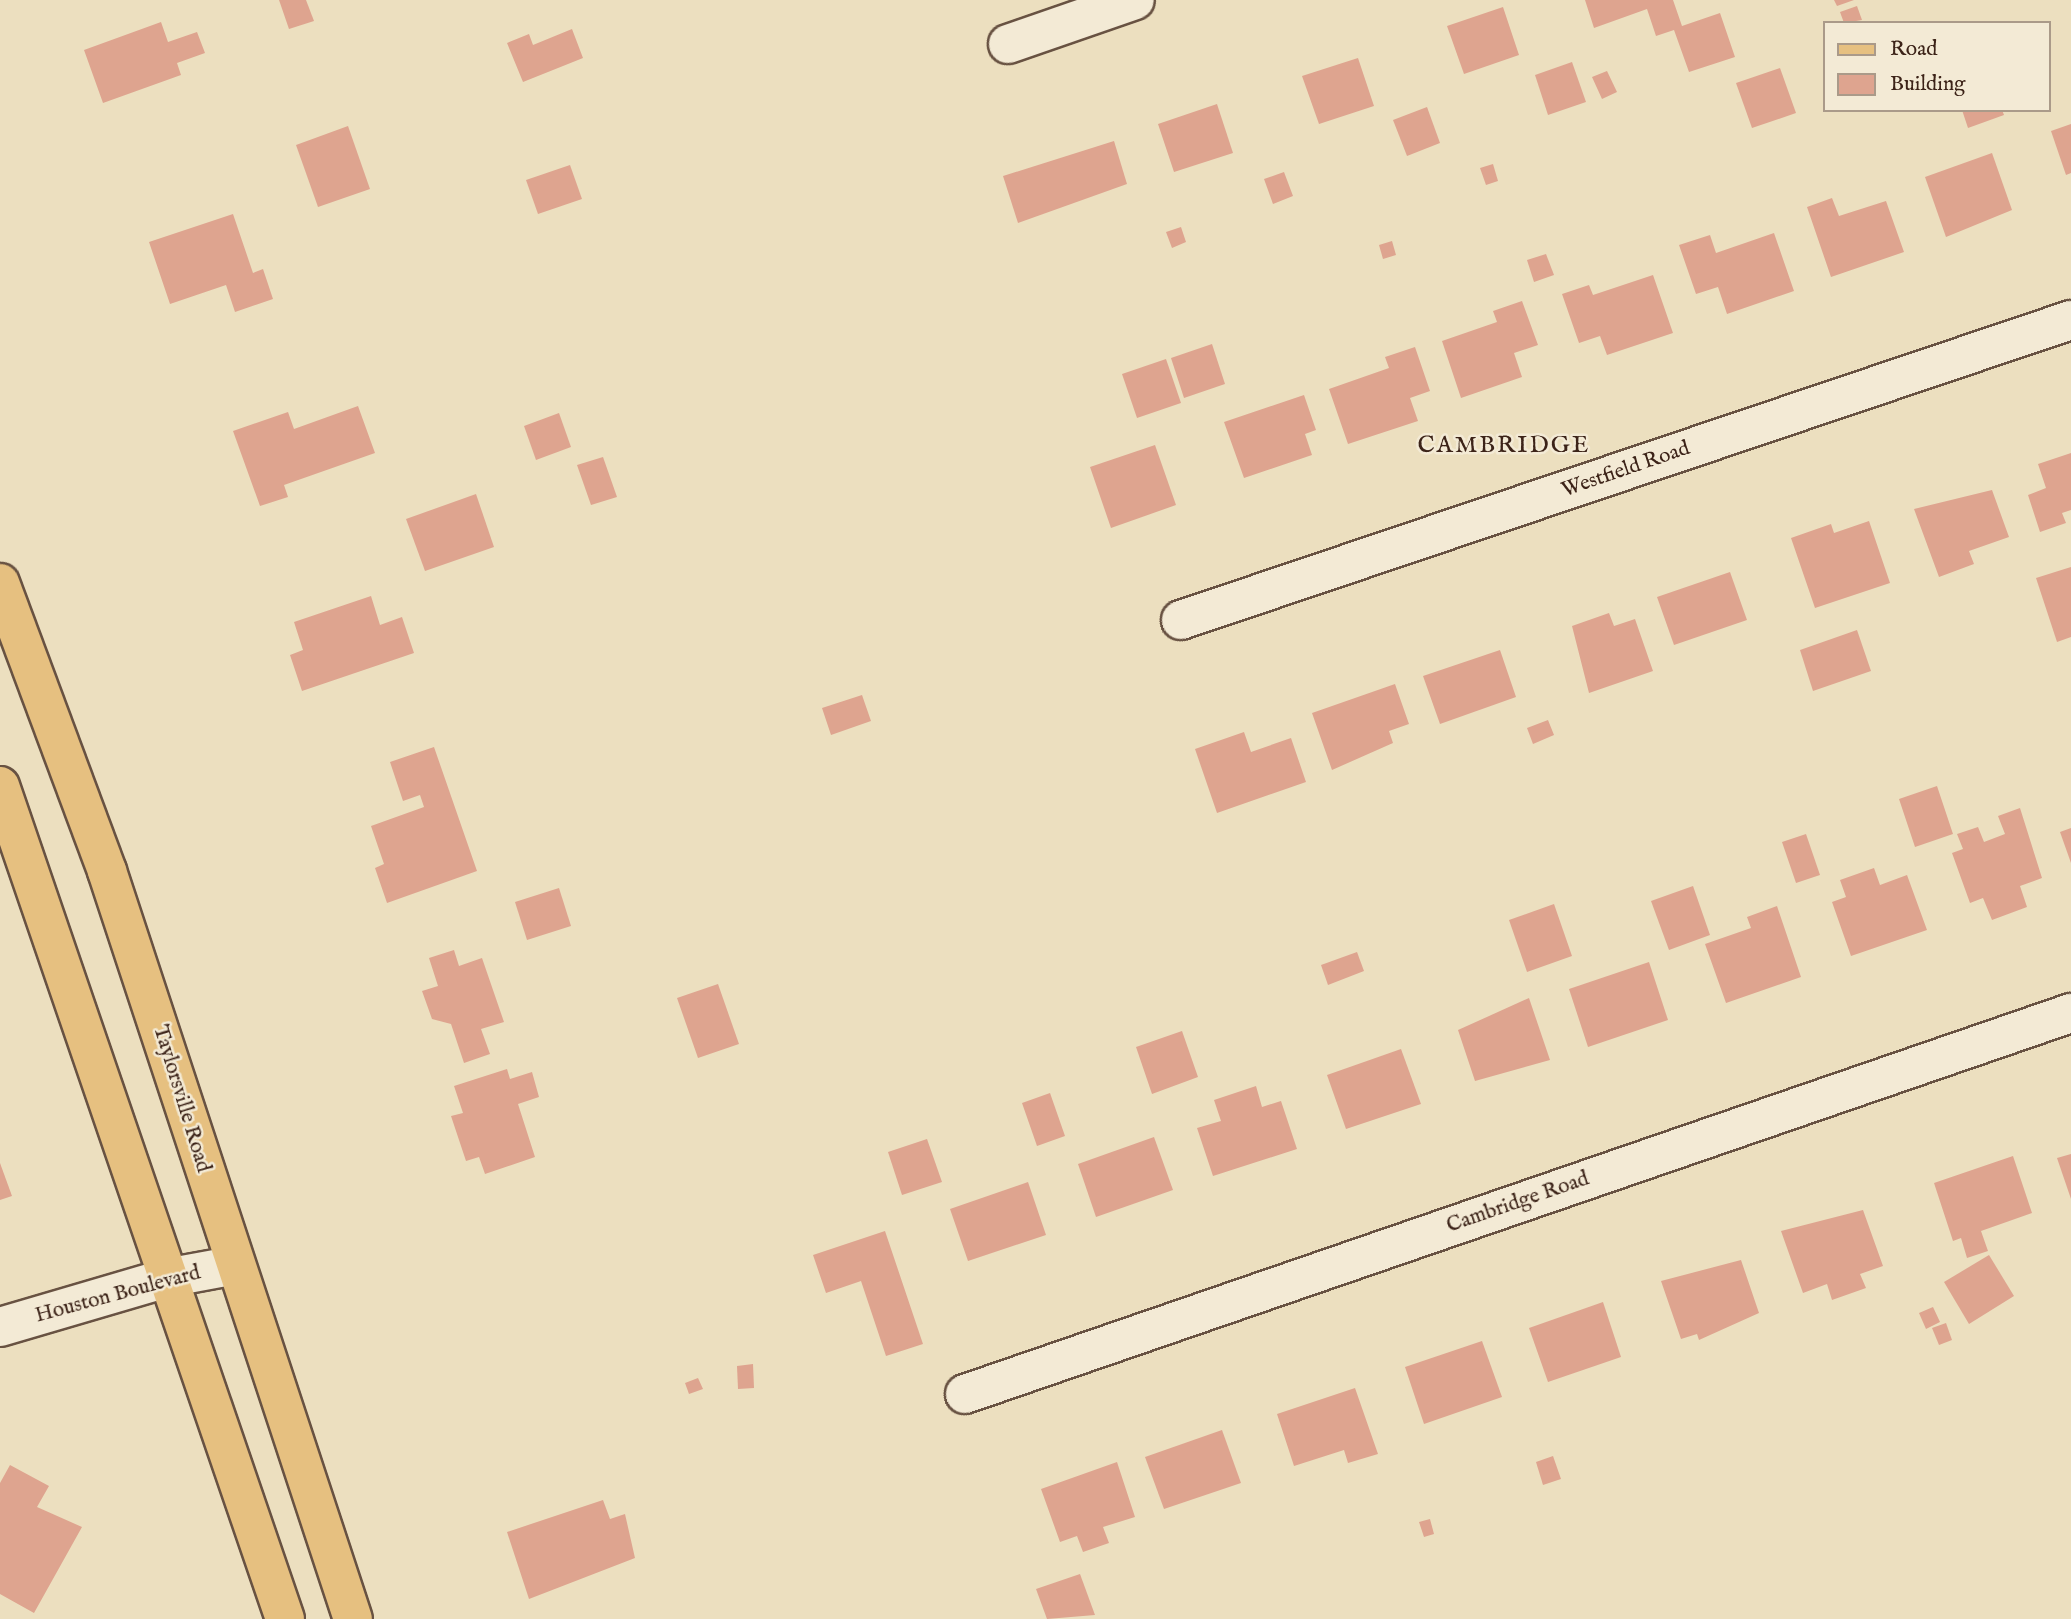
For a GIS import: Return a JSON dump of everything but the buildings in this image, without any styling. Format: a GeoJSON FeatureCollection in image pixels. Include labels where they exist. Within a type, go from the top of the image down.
{"type":"FeatureCollection","features":[{"type":"Feature","properties":{"kind":"main road","name":"Taylorsville Road"},"geometry":{"type":"LineString","coordinates":[[0,583],[107,871],[353,1619]]}},
{"type":"Feature","properties":{"kind":"main road"},"geometry":{"type":"LineString","coordinates":[[0,786],[166,1278],[285,1619]]}},
{"type":"Feature","properties":{"kind":"street"},"geometry":{"type":"LineString","coordinates":[[1008,44],[1135,0]]}},
{"type":"Feature","properties":{"kind":"street","name":"Westfield Road"},"geometry":{"type":"LineString","coordinates":[[1181,620],[2071,320]]}},
{"type":"Feature","properties":{"kind":"street","name":"Cambridge Road"},"geometry":{"type":"LineString","coordinates":[[965,1394],[2071,1013]]}},
{"type":"Feature","properties":{"kind":"street","name":"Houston Boulevard"},"geometry":{"type":"LineString","coordinates":[[0,1327],[166,1278],[236,1265]]}},
{"type":"Feature","properties":{"kind":"district","name":"CAMBRIDGE"},"geometry":{"type":"Point","coordinates":[1504,446]}}]}
